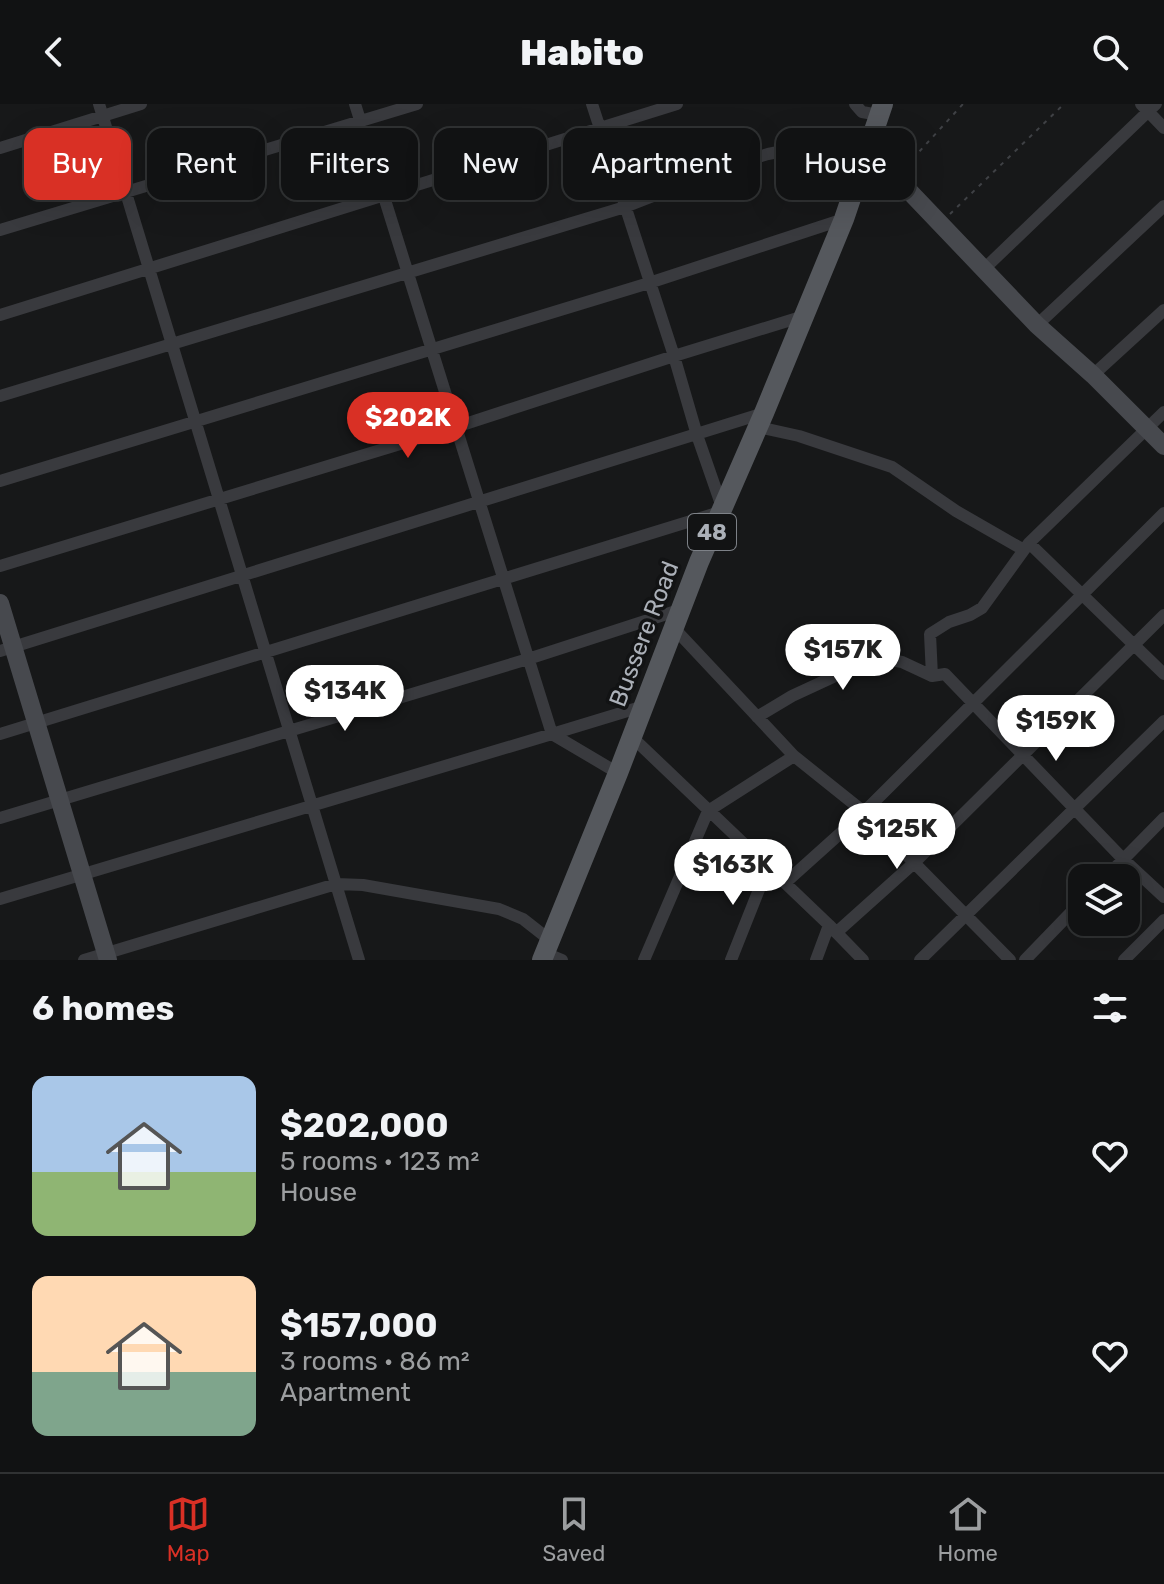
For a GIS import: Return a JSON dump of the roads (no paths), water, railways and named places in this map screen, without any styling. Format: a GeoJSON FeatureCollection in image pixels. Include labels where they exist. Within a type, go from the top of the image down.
{"type":"FeatureCollection","features":[{"type":"Feature","properties":{"kind":"main road","name":"Bussere Road"},"geometry":{"type":"LineString","coordinates":[[550,954],[676,619],[850,200]]}},
{"type":"Feature","properties":{"kind":"street"},"geometry":{"type":"LineString","coordinates":[[0,148],[101,110],[141,104]]}},
{"type":"Feature","properties":{"kind":"street"},"geometry":{"type":"LineString","coordinates":[[355,104],[362,128]]}},
{"type":"Feature","properties":{"kind":"street"},"geometry":{"type":"LineString","coordinates":[[131,190],[417,104]]}},
{"type":"Feature","properties":{"kind":"street"},"geometry":{"type":"LineString","coordinates":[[592,104],[599,128],[677,104]]}},
{"type":"Feature","properties":{"kind":"street"},"geometry":{"type":"LineString","coordinates":[[855,104],[862,112],[881,110]]}},
{"type":"Feature","properties":{"kind":"street"},"geometry":{"type":"LineString","coordinates":[[983,270],[1149,107],[1164,128]]}},
{"type":"Feature","properties":{"kind":"street"},"geometry":{"type":"LineString","coordinates":[[418,184],[563,139]]}},
{"type":"Feature","properties":{"kind":"street"},"geometry":{"type":"LineString","coordinates":[[0,396],[625,207],[738,163],[776,152]]}},
{"type":"Feature","properties":{"kind":"street"},"geometry":{"type":"LineString","coordinates":[[915,196],[1037,325],[1093,375],[1164,446]]}},
{"type":"Feature","properties":{"kind":"street"},"geometry":{"type":"LineString","coordinates":[[0,230],[99,200]]}},
{"type":"Feature","properties":{"kind":"street"},"geometry":{"type":"LineString","coordinates":[[128,200],[359,960]]}},
{"type":"Feature","properties":{"kind":"street"},"geometry":{"type":"LineString","coordinates":[[0,315],[367,200]]}},
{"type":"Feature","properties":{"kind":"street"},"geometry":{"type":"LineString","coordinates":[[385,200],[552,734],[618,773]]}},
{"type":"Feature","properties":{"kind":"street"},"geometry":{"type":"LineString","coordinates":[[0,734],[721,509],[623,200]]}},
{"type":"Feature","properties":{"kind":"street"},"geometry":{"type":"LineString","coordinates":[[1037,325],[1164,206]]}},
{"type":"Feature","properties":{"kind":"street"},"geometry":{"type":"LineString","coordinates":[[0,481],[649,283],[844,219]]}},
{"type":"Feature","properties":{"kind":"street"},"geometry":{"type":"LineString","coordinates":[[1093,375],[1164,310]]}},
{"type":"Feature","properties":{"kind":"street"},"geometry":{"type":"LineString","coordinates":[[0,566],[456,427],[804,316]]}},
{"type":"Feature","properties":{"kind":"street"},"geometry":{"type":"LineString","coordinates":[[932,676],[930,634],[982,608],[1026,546],[1164,412]]}},
{"type":"Feature","properties":{"kind":"street"},"geometry":{"type":"LineString","coordinates":[[7,649],[697,435],[761,420],[892,467],[956,511],[1026,546],[1164,674]]}},
{"type":"Feature","properties":{"kind":"street"},"geometry":{"type":"LineString","coordinates":[[785,883],[864,812],[1164,513]]}},
{"type":"Feature","properties":{"kind":"street"},"geometry":{"type":"LineString","coordinates":[[0,603],[7,649],[36,723],[107,957]]}},
{"type":"Feature","properties":{"kind":"street"},"geometry":{"type":"LineString","coordinates":[[816,960],[833,928],[914,863],[1164,615]]}},
{"type":"Feature","properties":{"kind":"street"},"geometry":{"type":"LineString","coordinates":[[0,818],[415,692],[676,619],[757,717],[794,756],[864,812],[1010,960]]}},
{"type":"Feature","properties":{"kind":"street"},"geometry":{"type":"LineString","coordinates":[[757,717],[806,690],[884,659],[902,662],[932,676],[945,674],[1123,859],[1164,897]]}},
{"type":"Feature","properties":{"kind":"street"},"geometry":{"type":"LineString","coordinates":[[0,899],[644,706]]}},
{"type":"Feature","properties":{"kind":"street"},"geometry":{"type":"LineString","coordinates":[[920,960],[1164,721]]}},
{"type":"Feature","properties":{"kind":"street"},"geometry":{"type":"LineString","coordinates":[[632,737],[863,960]]}},
{"type":"Feature","properties":{"kind":"street"},"geometry":{"type":"LineString","coordinates":[[644,960],[708,811],[794,756]]}},
{"type":"Feature","properties":{"kind":"street"},"geometry":{"type":"LineString","coordinates":[[1118,864],[1164,818]]}},
{"type":"Feature","properties":{"kind":"street"},"geometry":{"type":"LineString","coordinates":[[731,960],[768,867]]}},
{"type":"Feature","properties":{"kind":"street"},"geometry":{"type":"LineString","coordinates":[[84,960],[107,957],[336,884],[363,885],[499,909],[523,919],[550,954]]}},
{"type":"Feature","properties":{"kind":"street"},"geometry":{"type":"LineString","coordinates":[[1025,960],[1068,915]]}},
{"type":"Feature","properties":{"kind":"street"},"geometry":{"type":"LineString","coordinates":[[1124,960],[1164,920]]}}]}
